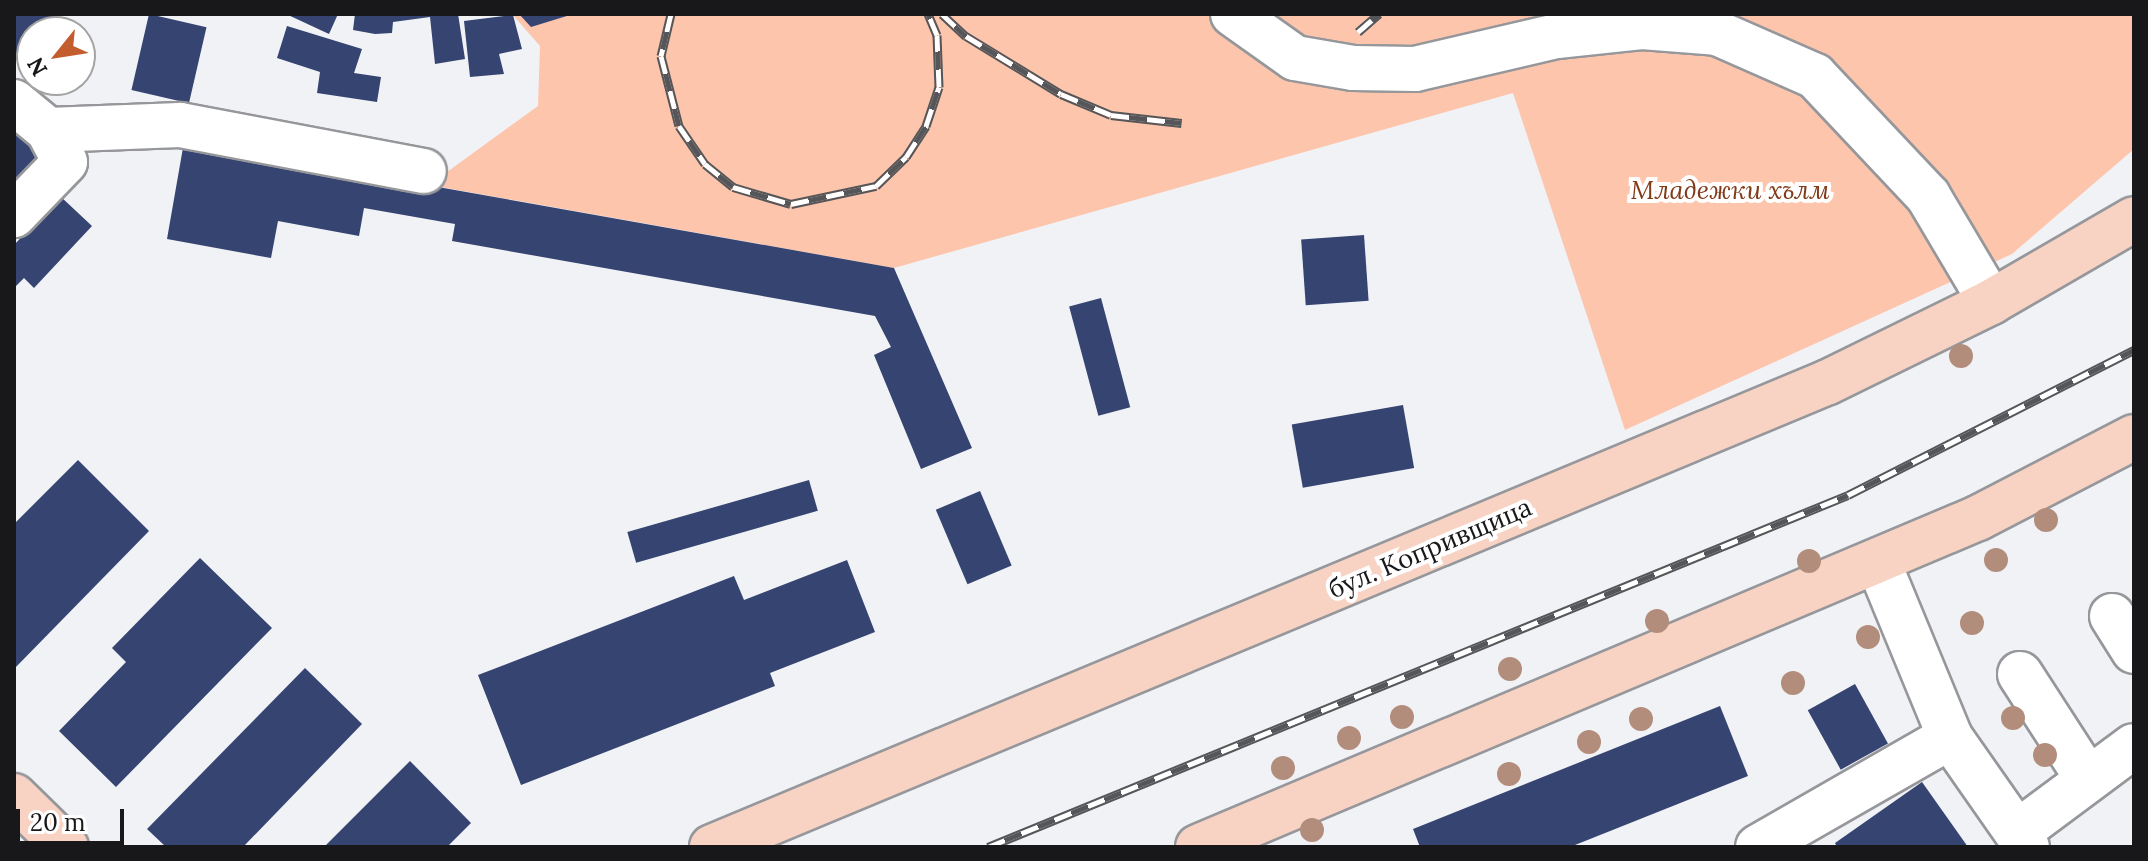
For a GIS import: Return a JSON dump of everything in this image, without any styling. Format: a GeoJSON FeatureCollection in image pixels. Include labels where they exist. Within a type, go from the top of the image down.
{"type":"FeatureCollection","features":[{"type":"Feature","properties":{"kind":"main road","name":"бул. Копривщица"},"geometry":{"type":"LineString","coordinates":[[712,847],[1828,382],[1991,302],[2134,219]]}},
{"type":"Feature","properties":{"kind":"main road"},"geometry":{"type":"LineString","coordinates":[[1198,847],[1878,562],[1978,518],[2134,437]]}},
{"type":"Feature","properties":{"kind":"main road"},"geometry":{"type":"LineString","coordinates":[[14,796],[66,847]]}},
{"type":"Feature","properties":{"kind":"street"},"geometry":{"type":"LineString","coordinates":[[1233,14],[1295,58],[1353,68],[1415,69],[1557,36],[1642,27],[1717,33],[1815,76],[1928,196],[1991,302]]}},
{"type":"Feature","properties":{"kind":"street"},"geometry":{"type":"LineString","coordinates":[[14,102],[48,130],[65,162],[14,215]]}},
{"type":"Feature","properties":{"kind":"street"},"geometry":{"type":"LineString","coordinates":[[48,130],[180,125],[424,171]]}},
{"type":"Feature","properties":{"kind":"street"},"geometry":{"type":"LineString","coordinates":[[1878,562],[1950,737],[2022,839],[2088,779],[2134,746]]}},
{"type":"Feature","properties":{"kind":"street"},"geometry":{"type":"LineString","coordinates":[[2020,674],[2088,779]]}},
{"type":"Feature","properties":{"kind":"street"},"geometry":{"type":"LineString","coordinates":[[1758,847],[1805,836],[1950,737]]}},
{"type":"Feature","properties":{"kind":"green space","name":"Младежки хълм"},"geometry":{"type":"Polygon","coordinates":[[[512,14],[2134,14],[2134,149],[2012,254],[1625,430],[1513,93],[894,268],[429,185],[538,106],[540,46],[512,14]]]}},
{"type":"Feature","properties":{"kind":"building"},"geometry":{"type":"Polygon","coordinates":[[[14,14],[55,14],[16,16],[14,59],[14,14]]]}},
{"type":"Feature","properties":{"kind":"building"},"geometry":{"type":"Polygon","coordinates":[[[149,14],[206,27],[189,103],[131,90],[149,14]]]}},
{"type":"Feature","properties":{"kind":"building"},"geometry":{"type":"Polygon","coordinates":[[[286,14],[338,14],[329,34],[286,14]]]}},
{"type":"Feature","properties":{"kind":"building"},"geometry":{"type":"Polygon","coordinates":[[[355,14],[458,14],[465,59],[435,64],[430,17],[393,22],[392,33],[375,34],[353,30],[355,14]]]}},
{"type":"Feature","properties":{"kind":"building"},"geometry":{"type":"Polygon","coordinates":[[[519,14],[570,14],[570,15],[531,27],[519,14]]]}},
{"type":"Feature","properties":{"kind":"building"},"geometry":{"type":"Polygon","coordinates":[[[513,15],[522,49],[499,54],[504,74],[470,77],[464,21],[513,15]]]}},
{"type":"Feature","properties":{"kind":"building"},"geometry":{"type":"Polygon","coordinates":[[[287,26],[362,49],[354,73],[381,77],[377,102],[317,93],[320,72],[277,58],[287,26]]]}},
{"type":"Feature","properties":{"kind":"building"},"geometry":{"type":"Polygon","coordinates":[[[14,130],[45,160],[14,193],[14,130]]]}},
{"type":"Feature","properties":{"kind":"building"},"geometry":{"type":"Polygon","coordinates":[[[184,142],[894,268],[972,448],[921,469],[874,355],[891,347],[875,316],[452,241],[455,224],[364,208],[359,236],[278,221],[271,258],[167,239],[184,142]]]}},
{"type":"Feature","properties":{"kind":"building"},"geometry":{"type":"Polygon","coordinates":[[[60,196],[92,226],[34,288],[24,278],[14,288],[14,245],[60,196]]]}},
{"type":"Feature","properties":{"kind":"building"},"geometry":{"type":"Polygon","coordinates":[[[1364,235],[1369,301],[1306,305],[1301,239],[1364,235]]]}},
{"type":"Feature","properties":{"kind":"building"},"geometry":{"type":"Polygon","coordinates":[[[1101,298],[1130,407],[1098,416],[1069,307],[1101,298]]]}},
{"type":"Feature","properties":{"kind":"building"},"geometry":{"type":"Polygon","coordinates":[[[1403,405],[1414,468],[1303,488],[1292,425],[1403,405]]]}},
{"type":"Feature","properties":{"kind":"building"},"geometry":{"type":"Polygon","coordinates":[[[78,460],[149,531],[14,669],[14,524],[78,460]]]}},
{"type":"Feature","properties":{"kind":"building"},"geometry":{"type":"Polygon","coordinates":[[[809,480],[818,511],[636,563],[627,532],[809,480]]]}},
{"type":"Feature","properties":{"kind":"building"},"geometry":{"type":"Polygon","coordinates":[[[980,491],[1012,566],[967,584],[936,510],[980,491]]]}},
{"type":"Feature","properties":{"kind":"building"},"geometry":{"type":"Polygon","coordinates":[[[200,558],[272,628],[116,787],[59,731],[126,662],[112,648],[200,558]]]}},
{"type":"Feature","properties":{"kind":"building"},"geometry":{"type":"Polygon","coordinates":[[[847,560],[875,632],[770,673],[775,686],[521,785],[478,675],[734,576],[744,600],[847,560]]]}},
{"type":"Feature","properties":{"kind":"building"},"geometry":{"type":"Polygon","coordinates":[[[305,668],[362,724],[243,847],[166,847],[147,829],[305,668]]]}},
{"type":"Feature","properties":{"kind":"building"},"geometry":{"type":"Polygon","coordinates":[[[1855,684],[1888,743],[1841,770],[1808,710],[1855,684]]]}},
{"type":"Feature","properties":{"kind":"building"},"geometry":{"type":"Polygon","coordinates":[[[1720,706],[1748,776],[1570,847],[1420,847],[1413,829],[1720,706]]]}},
{"type":"Feature","properties":{"kind":"building"},"geometry":{"type":"Polygon","coordinates":[[[410,761],[471,823],[447,847],[324,847],[410,761]]]}},
{"type":"Feature","properties":{"kind":"building"},"geometry":{"type":"Polygon","coordinates":[[[1922,782],[1968,847],[1837,847],[1835,843],[1922,782]]]}},
{"type":"Feature","properties":{"kind":"railway"},"geometry":{"type":"LineString","coordinates":[[671,14],[661,56],[679,126],[705,164],[733,187],[791,204],[876,186],[906,157],[926,126],[939,87],[937,35],[928,14]]}},
{"type":"Feature","properties":{"kind":"railway"},"geometry":{"type":"LineString","coordinates":[[942,14],[966,36],[1061,94],[1111,115],[1182,123]]}},
{"type":"Feature","properties":{"kind":"railway"},"geometry":{"type":"LineString","coordinates":[[1358,32],[1379,14]]}},
{"type":"Feature","properties":{"kind":"railway"},"geometry":{"type":"LineString","coordinates":[[988,847],[1848,495],[2134,350]]}}]}
